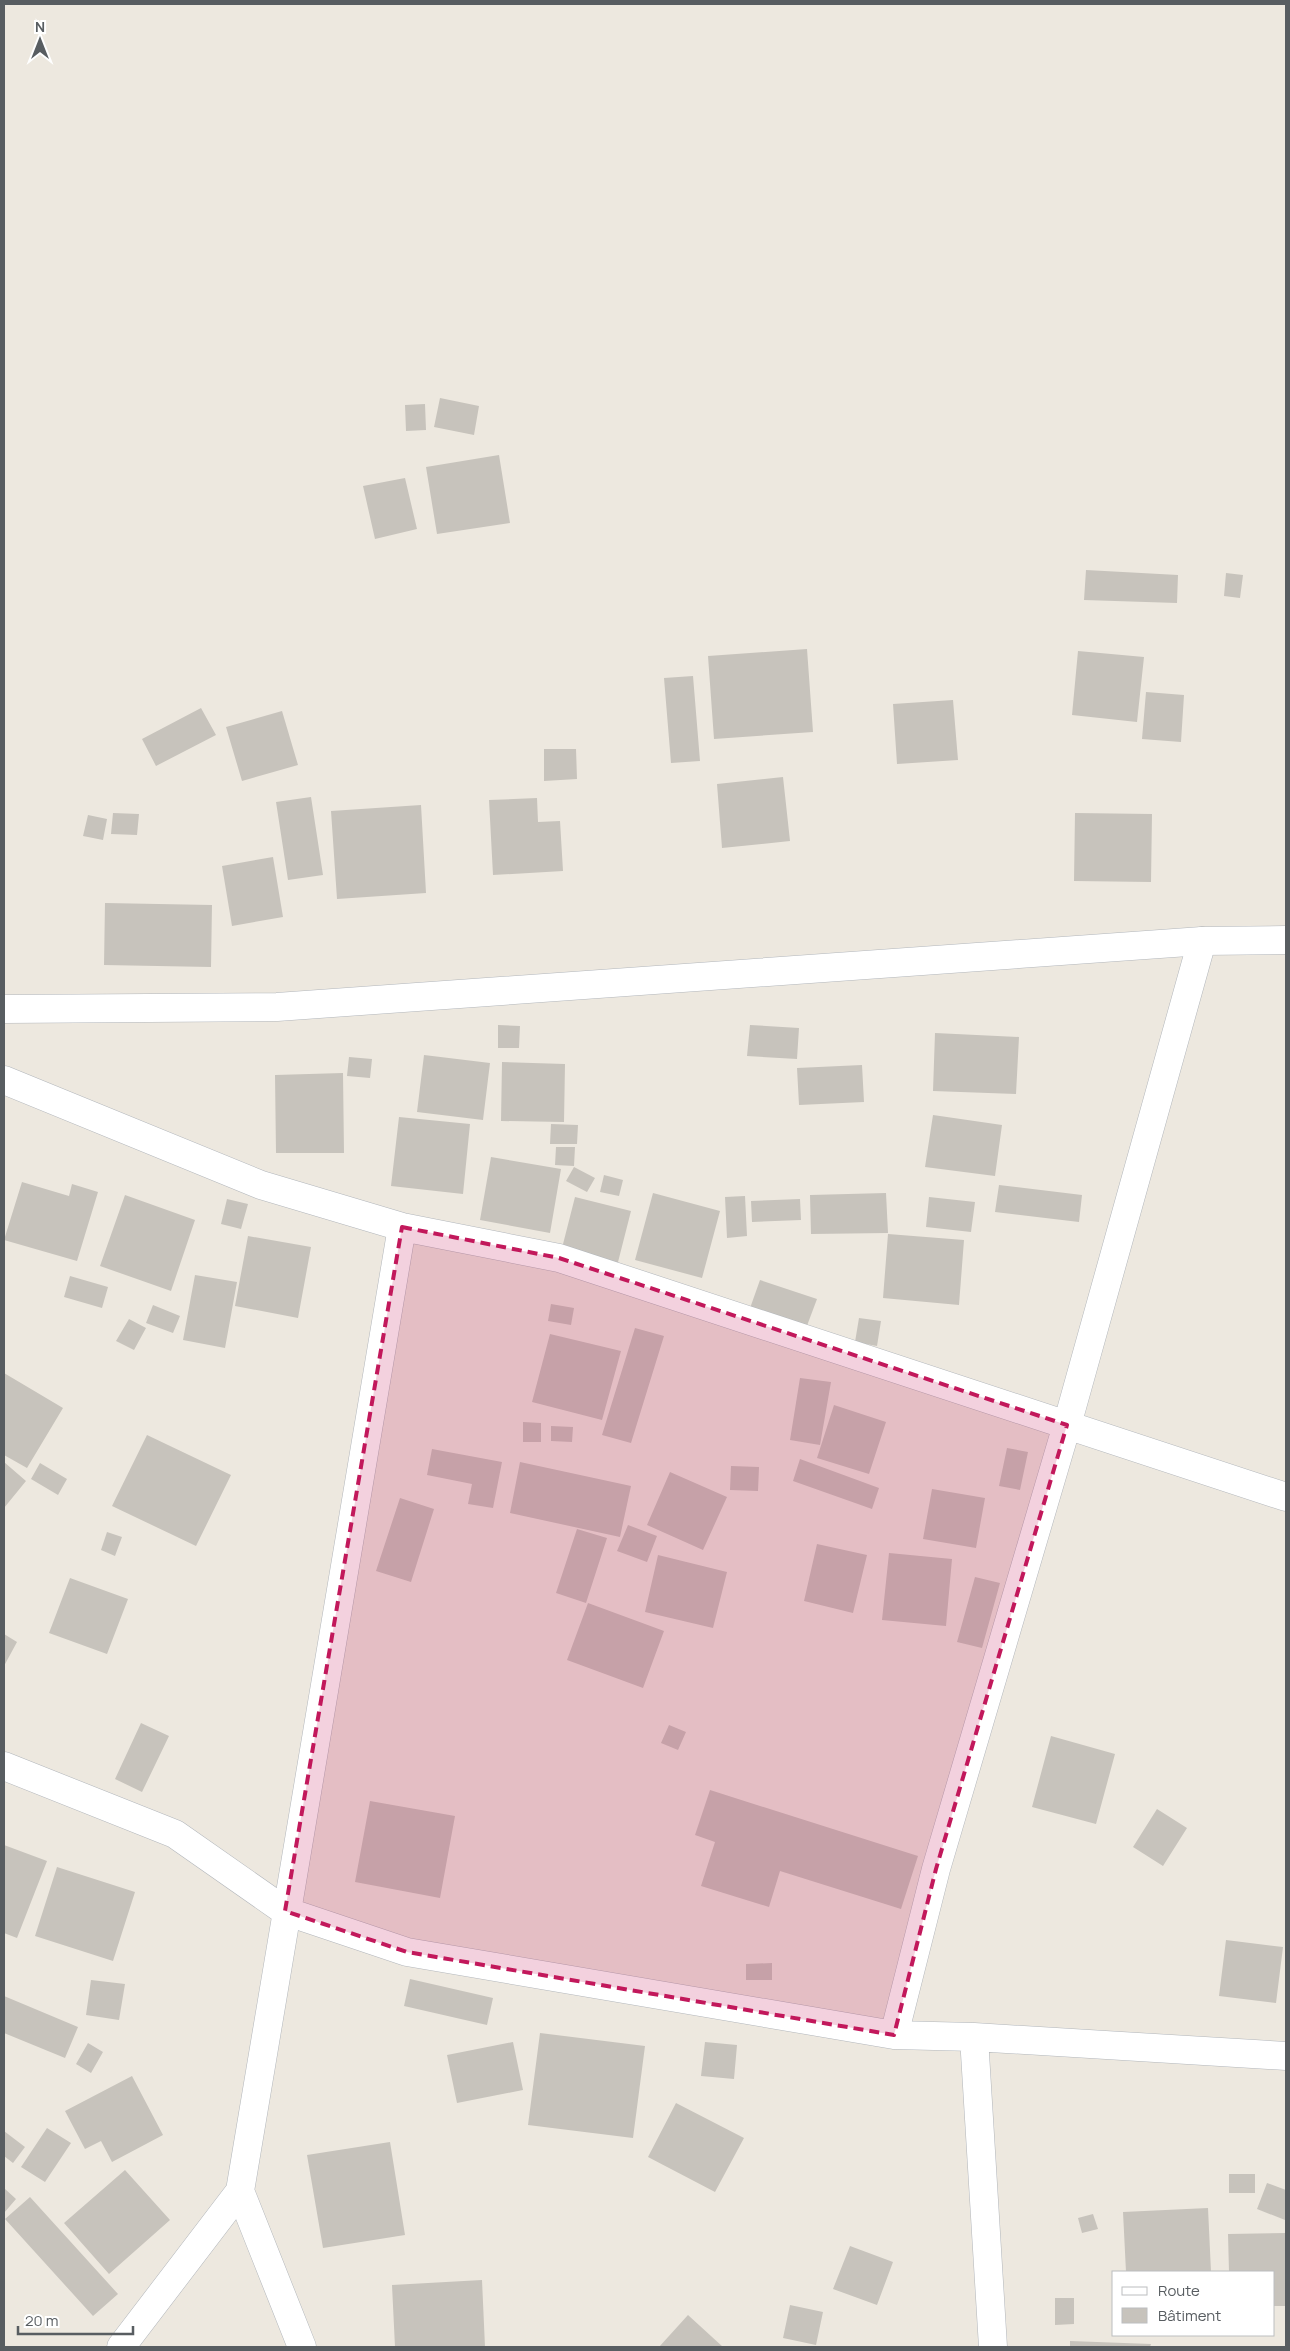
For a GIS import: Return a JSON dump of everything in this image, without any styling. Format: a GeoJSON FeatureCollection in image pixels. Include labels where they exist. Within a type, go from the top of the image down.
{"type":"FeatureCollection","features":[{"type":"Feature","properties":{"kind":"street"},"geometry":{"type":"LineString","coordinates":[[4,1009],[277,1008],[1202,941],[1286,940]]}},
{"type":"Feature","properties":{"kind":"street"},"geometry":{"type":"LineString","coordinates":[[894,2036],[936,1869],[1067,1425],[1202,941]]}},
{"type":"Feature","properties":{"kind":"street"},"geometry":{"type":"LineString","coordinates":[[4,1080],[261,1185],[402,1227],[560,1258],[1286,1497]]}},
{"type":"Feature","properties":{"kind":"street"},"geometry":{"type":"LineString","coordinates":[[121,2347],[240,2191],[285,1911],[402,1227]]}},
{"type":"Feature","properties":{"kind":"street"},"geometry":{"type":"LineString","coordinates":[[4,1766],[175,1834],[285,1911],[407,1952],[894,2036],[974,2037],[1286,2056]]}},
{"type":"Feature","properties":{"kind":"street"},"geometry":{"type":"LineString","coordinates":[[974,2037],[993,2347]]}},
{"type":"Feature","properties":{"kind":"street"},"geometry":{"type":"LineString","coordinates":[[240,2191],[302,2347]]}},
{"type":"Feature","properties":{"kind":"highlighted area"},"geometry":{"type":"Polygon","coordinates":[[[402,1227],[559,1258],[1067,1425],[936,1869],[894,2035],[407,1952],[285,1911],[402,1227]]]}},
{"type":"Feature","properties":{"kind":"building"},"geometry":{"type":"Polygon","coordinates":[[[440,398],[479,406],[474,435],[434,427],[440,398]]]}},
{"type":"Feature","properties":{"kind":"building"},"geometry":{"type":"Polygon","coordinates":[[[425,404],[426,430],[406,431],[405,405],[425,404]]]}},
{"type":"Feature","properties":{"kind":"building"},"geometry":{"type":"Polygon","coordinates":[[[499,455],[510,523],[437,534],[426,467],[499,455]]]}},
{"type":"Feature","properties":{"kind":"building"},"geometry":{"type":"Polygon","coordinates":[[[405,478],[417,529],[375,539],[363,486],[405,478]]]}},
{"type":"Feature","properties":{"kind":"building"},"geometry":{"type":"Polygon","coordinates":[[[1086,570],[1178,575],[1177,603],[1084,600],[1086,570]]]}},
{"type":"Feature","properties":{"kind":"building"},"geometry":{"type":"Polygon","coordinates":[[[1226,573],[1243,575],[1240,598],[1224,596],[1226,573]]]}},
{"type":"Feature","properties":{"kind":"building"},"geometry":{"type":"Polygon","coordinates":[[[807,649],[813,732],[714,739],[708,656],[807,649]]]}},
{"type":"Feature","properties":{"kind":"building"},"geometry":{"type":"Polygon","coordinates":[[[1078,651],[1144,657],[1137,722],[1072,715],[1078,651]]]}},
{"type":"Feature","properties":{"kind":"building"},"geometry":{"type":"Polygon","coordinates":[[[693,676],[700,761],[671,763],[664,678],[693,676]]]}},
{"type":"Feature","properties":{"kind":"building"},"geometry":{"type":"Polygon","coordinates":[[[1146,692],[1184,695],[1181,742],[1142,739],[1146,692]]]}},
{"type":"Feature","properties":{"kind":"building"},"geometry":{"type":"Polygon","coordinates":[[[953,700],[958,760],[897,764],[893,704],[953,700]]]}},
{"type":"Feature","properties":{"kind":"building"},"geometry":{"type":"Polygon","coordinates":[[[201,708],[216,735],[156,766],[142,739],[201,708]]]}},
{"type":"Feature","properties":{"kind":"building"},"geometry":{"type":"Polygon","coordinates":[[[282,711],[298,765],[242,781],[226,727],[282,711]]]}},
{"type":"Feature","properties":{"kind":"building"},"geometry":{"type":"Polygon","coordinates":[[[544,749],[576,749],[577,779],[544,781],[544,749]]]}},
{"type":"Feature","properties":{"kind":"building"},"geometry":{"type":"Polygon","coordinates":[[[783,777],[790,841],[722,848],[717,784],[783,777]]]}},
{"type":"Feature","properties":{"kind":"building"},"geometry":{"type":"Polygon","coordinates":[[[311,797],[323,875],[288,880],[276,802],[311,797]]]}},
{"type":"Feature","properties":{"kind":"building"},"geometry":{"type":"Polygon","coordinates":[[[537,798],[538,822],[560,821],[563,871],[493,875],[489,800],[537,798]]]}},
{"type":"Feature","properties":{"kind":"building"},"geometry":{"type":"Polygon","coordinates":[[[421,805],[426,893],[337,899],[331,811],[421,805]]]}},
{"type":"Feature","properties":{"kind":"building"},"geometry":{"type":"Polygon","coordinates":[[[113,813],[139,814],[137,835],[111,834],[113,813]]]}},
{"type":"Feature","properties":{"kind":"building"},"geometry":{"type":"Polygon","coordinates":[[[1075,813],[1152,814],[1151,882],[1074,881],[1075,813]]]}},
{"type":"Feature","properties":{"kind":"building"},"geometry":{"type":"Polygon","coordinates":[[[88,815],[107,819],[103,840],[83,836],[88,815]]]}},
{"type":"Feature","properties":{"kind":"building"},"geometry":{"type":"Polygon","coordinates":[[[273,857],[283,917],[232,926],[222,866],[273,857]]]}},
{"type":"Feature","properties":{"kind":"building"},"geometry":{"type":"Polygon","coordinates":[[[105,903],[212,905],[211,967],[104,965],[105,903]]]}},
{"type":"Feature","properties":{"kind":"building"},"geometry":{"type":"Polygon","coordinates":[[[498,1025],[520,1026],[519,1048],[498,1048],[498,1025]]]}},
{"type":"Feature","properties":{"kind":"building"},"geometry":{"type":"Polygon","coordinates":[[[750,1025],[799,1028],[797,1059],[747,1056],[750,1025]]]}},
{"type":"Feature","properties":{"kind":"building"},"geometry":{"type":"Polygon","coordinates":[[[935,1033],[1019,1037],[1016,1094],[933,1091],[935,1033]]]}},
{"type":"Feature","properties":{"kind":"building"},"geometry":{"type":"Polygon","coordinates":[[[424,1055],[490,1063],[483,1120],[417,1112],[424,1055]]]}},
{"type":"Feature","properties":{"kind":"building"},"geometry":{"type":"Polygon","coordinates":[[[349,1057],[372,1059],[370,1078],[347,1076],[349,1057]]]}},
{"type":"Feature","properties":{"kind":"building"},"geometry":{"type":"Polygon","coordinates":[[[502,1062],[565,1064],[564,1122],[501,1121],[502,1062]]]}},
{"type":"Feature","properties":{"kind":"building"},"geometry":{"type":"Polygon","coordinates":[[[862,1065],[864,1102],[799,1105],[797,1068],[862,1065]]]}},
{"type":"Feature","properties":{"kind":"building"},"geometry":{"type":"Polygon","coordinates":[[[343,1073],[344,1153],[276,1153],[275,1075],[343,1073]]]}},
{"type":"Feature","properties":{"kind":"building"},"geometry":{"type":"Polygon","coordinates":[[[933,1115],[1002,1125],[995,1176],[925,1167],[933,1115]]]}},
{"type":"Feature","properties":{"kind":"building"},"geometry":{"type":"Polygon","coordinates":[[[399,1117],[470,1124],[463,1194],[391,1186],[399,1117]]]}},
{"type":"Feature","properties":{"kind":"building"},"geometry":{"type":"Polygon","coordinates":[[[551,1124],[578,1125],[577,1144],[550,1144],[551,1124]]]}},
{"type":"Feature","properties":{"kind":"building"},"geometry":{"type":"Polygon","coordinates":[[[556,1147],[575,1147],[574,1166],[555,1165],[556,1147]]]}},
{"type":"Feature","properties":{"kind":"building"},"geometry":{"type":"Polygon","coordinates":[[[491,1157],[561,1169],[550,1233],[480,1220],[491,1157]]]}},
{"type":"Feature","properties":{"kind":"building"},"geometry":{"type":"Polygon","coordinates":[[[574,1167],[595,1178],[587,1192],[566,1181],[574,1167]]]}},
{"type":"Feature","properties":{"kind":"building"},"geometry":{"type":"Polygon","coordinates":[[[604,1175],[623,1180],[619,1196],[600,1192],[604,1175]]]}},
{"type":"Feature","properties":{"kind":"building"},"geometry":{"type":"Polygon","coordinates":[[[22,1182],[69,1196],[72,1184],[98,1192],[77,1261],[4,1240],[22,1182]]]}},
{"type":"Feature","properties":{"kind":"building"},"geometry":{"type":"Polygon","coordinates":[[[999,1185],[1082,1195],[1079,1222],[995,1212],[999,1185]]]}},
{"type":"Feature","properties":{"kind":"building"},"geometry":{"type":"Polygon","coordinates":[[[653,1193],[720,1211],[702,1278],[635,1260],[653,1193]]]}},
{"type":"Feature","properties":{"kind":"building"},"geometry":{"type":"Polygon","coordinates":[[[886,1193],[888,1233],[811,1234],[810,1195],[886,1193]]]}},
{"type":"Feature","properties":{"kind":"building"},"geometry":{"type":"Polygon","coordinates":[[[125,1195],[195,1220],[171,1291],[100,1266],[125,1195]]]}},
{"type":"Feature","properties":{"kind":"building"},"geometry":{"type":"Polygon","coordinates":[[[745,1196],[747,1236],[727,1238],[725,1197],[745,1196]]]}},
{"type":"Feature","properties":{"kind":"building"},"geometry":{"type":"Polygon","coordinates":[[[575,1197],[631,1211],[617,1266],[561,1252],[575,1197]]]}},
{"type":"Feature","properties":{"kind":"building"},"geometry":{"type":"Polygon","coordinates":[[[929,1197],[975,1202],[971,1232],[926,1227],[929,1197]]]}},
{"type":"Feature","properties":{"kind":"building"},"geometry":{"type":"Polygon","coordinates":[[[227,1199],[248,1204],[241,1229],[221,1224],[227,1199]]]}},
{"type":"Feature","properties":{"kind":"building"},"geometry":{"type":"Polygon","coordinates":[[[800,1199],[801,1220],[752,1222],[751,1201],[800,1199]]]}},
{"type":"Feature","properties":{"kind":"building"},"geometry":{"type":"Polygon","coordinates":[[[888,1234],[964,1240],[959,1305],[883,1298],[888,1234]]]}},
{"type":"Feature","properties":{"kind":"building"},"geometry":{"type":"Polygon","coordinates":[[[248,1236],[311,1247],[298,1318],[235,1306],[248,1236]]]}},
{"type":"Feature","properties":{"kind":"building"},"geometry":{"type":"Polygon","coordinates":[[[195,1275],[237,1282],[225,1348],[183,1340],[195,1275]]]}},
{"type":"Feature","properties":{"kind":"building"},"geometry":{"type":"Polygon","coordinates":[[[70,1276],[108,1287],[102,1308],[64,1297],[70,1276]]]}},
{"type":"Feature","properties":{"kind":"building"},"geometry":{"type":"Polygon","coordinates":[[[760,1280],[817,1299],[805,1331],[749,1311],[760,1280]]]}},
{"type":"Feature","properties":{"kind":"building"},"geometry":{"type":"Polygon","coordinates":[[[551,1304],[574,1308],[571,1325],[548,1321],[551,1304]]]}},
{"type":"Feature","properties":{"kind":"building"},"geometry":{"type":"Polygon","coordinates":[[[153,1305],[180,1316],[173,1333],[146,1323],[153,1305]]]}},
{"type":"Feature","properties":{"kind":"building"},"geometry":{"type":"Polygon","coordinates":[[[859,1318],[881,1321],[877,1346],[855,1342],[859,1318]]]}},
{"type":"Feature","properties":{"kind":"building"},"geometry":{"type":"Polygon","coordinates":[[[129,1319],[146,1328],[134,1350],[116,1341],[129,1319]]]}},
{"type":"Feature","properties":{"kind":"building"},"geometry":{"type":"Polygon","coordinates":[[[635,1328],[664,1336],[631,1443],[602,1435],[635,1328]]]}},
{"type":"Feature","properties":{"kind":"building"},"geometry":{"type":"Polygon","coordinates":[[[550,1334],[621,1351],[602,1420],[532,1402],[550,1334]]]}},
{"type":"Feature","properties":{"kind":"building"},"geometry":{"type":"Polygon","coordinates":[[[4,1373],[63,1408],[27,1468],[4,1455],[4,1373]]]}},
{"type":"Feature","properties":{"kind":"building"},"geometry":{"type":"Polygon","coordinates":[[[800,1378],[831,1382],[820,1445],[790,1440],[800,1378]]]}},
{"type":"Feature","properties":{"kind":"building"},"geometry":{"type":"Polygon","coordinates":[[[834,1405],[886,1422],[869,1474],[817,1458],[834,1405]]]}},
{"type":"Feature","properties":{"kind":"building"},"geometry":{"type":"Polygon","coordinates":[[[523,1422],[541,1423],[541,1442],[523,1442],[523,1422]]]}},
{"type":"Feature","properties":{"kind":"building"},"geometry":{"type":"Polygon","coordinates":[[[551,1426],[573,1427],[572,1442],[551,1441],[551,1426]]]}},
{"type":"Feature","properties":{"kind":"building"},"geometry":{"type":"Polygon","coordinates":[[[147,1435],[231,1475],[196,1546],[112,1506],[147,1435]]]}},
{"type":"Feature","properties":{"kind":"building"},"geometry":{"type":"Polygon","coordinates":[[[1007,1448],[1028,1452],[1020,1490],[999,1486],[1007,1448]]]}},
{"type":"Feature","properties":{"kind":"building"},"geometry":{"type":"Polygon","coordinates":[[[432,1449],[502,1462],[493,1508],[468,1504],[472,1484],[427,1475],[432,1449]]]}},
{"type":"Feature","properties":{"kind":"building"},"geometry":{"type":"Polygon","coordinates":[[[800,1459],[879,1488],[872,1509],[793,1481],[800,1459]]]}},
{"type":"Feature","properties":{"kind":"building"},"geometry":{"type":"Polygon","coordinates":[[[4,1462],[26,1481],[4,1508],[4,1462]]]}},
{"type":"Feature","properties":{"kind":"building"},"geometry":{"type":"Polygon","coordinates":[[[520,1462],[631,1486],[620,1537],[510,1513],[520,1462]]]}},
{"type":"Feature","properties":{"kind":"building"},"geometry":{"type":"Polygon","coordinates":[[[40,1463],[67,1479],[58,1495],[31,1479],[40,1463]]]}},
{"type":"Feature","properties":{"kind":"building"},"geometry":{"type":"Polygon","coordinates":[[[731,1466],[759,1467],[758,1491],[730,1490],[731,1466]]]}},
{"type":"Feature","properties":{"kind":"building"},"geometry":{"type":"Polygon","coordinates":[[[670,1472],[727,1497],[703,1550],[647,1525],[670,1472]]]}},
{"type":"Feature","properties":{"kind":"building"},"geometry":{"type":"Polygon","coordinates":[[[932,1489],[985,1498],[976,1548],[923,1539],[932,1489]]]}},
{"type":"Feature","properties":{"kind":"building"},"geometry":{"type":"Polygon","coordinates":[[[400,1498],[434,1509],[411,1582],[376,1571],[400,1498]]]}},
{"type":"Feature","properties":{"kind":"building"},"geometry":{"type":"Polygon","coordinates":[[[628,1525],[657,1536],[647,1562],[617,1551],[628,1525]]]}},
{"type":"Feature","properties":{"kind":"building"},"geometry":{"type":"Polygon","coordinates":[[[577,1529],[607,1538],[586,1603],[556,1593],[577,1529]]]}},
{"type":"Feature","properties":{"kind":"building"},"geometry":{"type":"Polygon","coordinates":[[[107,1532],[122,1537],[115,1556],[101,1550],[107,1532]]]}},
{"type":"Feature","properties":{"kind":"building"},"geometry":{"type":"Polygon","coordinates":[[[817,1544],[867,1555],[853,1613],[804,1601],[817,1544]]]}},
{"type":"Feature","properties":{"kind":"building"},"geometry":{"type":"Polygon","coordinates":[[[889,1553],[952,1559],[946,1626],[882,1620],[889,1553]]]}},
{"type":"Feature","properties":{"kind":"building"},"geometry":{"type":"Polygon","coordinates":[[[658,1555],[727,1572],[713,1628],[645,1612],[658,1555]]]}},
{"type":"Feature","properties":{"kind":"building"},"geometry":{"type":"Polygon","coordinates":[[[975,1577],[1000,1583],[982,1648],[957,1642],[975,1577]]]}},
{"type":"Feature","properties":{"kind":"building"},"geometry":{"type":"Polygon","coordinates":[[[70,1578],[128,1599],[107,1654],[49,1633],[70,1578]]]}},
{"type":"Feature","properties":{"kind":"building"},"geometry":{"type":"Polygon","coordinates":[[[588,1603],[664,1631],[643,1688],[567,1660],[588,1603]]]}},
{"type":"Feature","properties":{"kind":"building"},"geometry":{"type":"Polygon","coordinates":[[[4,1634],[17,1642],[4,1666],[4,1634]]]}},
{"type":"Feature","properties":{"kind":"building"},"geometry":{"type":"Polygon","coordinates":[[[141,1723],[169,1736],[142,1792],[115,1779],[141,1723]]]}},
{"type":"Feature","properties":{"kind":"building"},"geometry":{"type":"Polygon","coordinates":[[[669,1725],[686,1732],[678,1750],[661,1743],[669,1725]]]}},
{"type":"Feature","properties":{"kind":"building"},"geometry":{"type":"Polygon","coordinates":[[[1051,1736],[1115,1754],[1096,1824],[1032,1807],[1051,1736]]]}},
{"type":"Feature","properties":{"kind":"building"},"geometry":{"type":"Polygon","coordinates":[[[710,1790],[918,1856],[901,1909],[780,1871],[769,1907],[701,1886],[715,1842],[695,1835],[710,1790]]]}},
{"type":"Feature","properties":{"kind":"building"},"geometry":{"type":"Polygon","coordinates":[[[370,1801],[455,1816],[440,1898],[355,1882],[370,1801]]]}},
{"type":"Feature","properties":{"kind":"building"},"geometry":{"type":"Polygon","coordinates":[[[1157,1809],[1187,1828],[1163,1866],[1133,1847],[1157,1809]]]}},
{"type":"Feature","properties":{"kind":"building"},"geometry":{"type":"Polygon","coordinates":[[[4,1845],[47,1861],[17,1938],[4,1933],[4,1845]]]}},
{"type":"Feature","properties":{"kind":"building"},"geometry":{"type":"Polygon","coordinates":[[[57,1867],[135,1892],[113,1961],[35,1936],[57,1867]]]}},
{"type":"Feature","properties":{"kind":"building"},"geometry":{"type":"Polygon","coordinates":[[[1226,1940],[1283,1947],[1276,2003],[1219,1996],[1226,1940]]]}},
{"type":"Feature","properties":{"kind":"building"},"geometry":{"type":"Polygon","coordinates":[[[772,1963],[772,1980],[746,1980],[746,1964],[772,1963]]]}},
{"type":"Feature","properties":{"kind":"building"},"geometry":{"type":"Polygon","coordinates":[[[410,1979],[493,1998],[487,2025],[404,2006],[410,1979]]]}},
{"type":"Feature","properties":{"kind":"building"},"geometry":{"type":"Polygon","coordinates":[[[91,1980],[125,1984],[119,2020],[86,2015],[91,1980]]]}},
{"type":"Feature","properties":{"kind":"building"},"geometry":{"type":"Polygon","coordinates":[[[4,1996],[78,2027],[65,2058],[4,2033],[4,1996]]]}},
{"type":"Feature","properties":{"kind":"building"},"geometry":{"type":"Polygon","coordinates":[[[540,2033],[645,2046],[633,2138],[528,2125],[540,2033]]]}},
{"type":"Feature","properties":{"kind":"building"},"geometry":{"type":"Polygon","coordinates":[[[513,2042],[523,2090],[457,2103],[447,2055],[513,2042]]]}},
{"type":"Feature","properties":{"kind":"building"},"geometry":{"type":"Polygon","coordinates":[[[705,2042],[737,2045],[734,2079],[701,2076],[705,2042]]]}},
{"type":"Feature","properties":{"kind":"building"},"geometry":{"type":"Polygon","coordinates":[[[88,2043],[103,2052],[91,2073],[76,2064],[88,2043]]]}},
{"type":"Feature","properties":{"kind":"building"},"geometry":{"type":"Polygon","coordinates":[[[132,2076],[163,2135],[112,2162],[101,2141],[85,2149],[65,2111],[132,2076]]]}},
{"type":"Feature","properties":{"kind":"building"},"geometry":{"type":"Polygon","coordinates":[[[676,2103],[744,2138],[715,2192],[648,2157],[676,2103]]]}},
{"type":"Feature","properties":{"kind":"building"},"geometry":{"type":"Polygon","coordinates":[[[47,2128],[71,2143],[45,2182],[21,2167],[47,2128]]]}},
{"type":"Feature","properties":{"kind":"building"},"geometry":{"type":"Polygon","coordinates":[[[4,2131],[25,2147],[13,2163],[4,2156],[4,2131]]]}},
{"type":"Feature","properties":{"kind":"building"},"geometry":{"type":"Polygon","coordinates":[[[390,2142],[405,2235],[323,2248],[307,2155],[390,2142]]]}},
{"type":"Feature","properties":{"kind":"building"},"geometry":{"type":"Polygon","coordinates":[[[125,2170],[170,2220],[109,2274],[64,2223],[125,2170]]]}},
{"type":"Feature","properties":{"kind":"building"},"geometry":{"type":"Polygon","coordinates":[[[1229,2174],[1255,2174],[1255,2193],[1229,2193],[1229,2174]]]}},
{"type":"Feature","properties":{"kind":"building"},"geometry":{"type":"Polygon","coordinates":[[[1267,2183],[1286,2190],[1285,2220],[1257,2209],[1267,2183]]]}},
{"type":"Feature","properties":{"kind":"building"},"geometry":{"type":"Polygon","coordinates":[[[4,2188],[16,2199],[4,2213],[4,2188]]]}},
{"type":"Feature","properties":{"kind":"building"},"geometry":{"type":"Polygon","coordinates":[[[30,2197],[118,2294],[93,2316],[5,2219],[30,2197]]]}},
{"type":"Feature","properties":{"kind":"building"},"geometry":{"type":"Polygon","coordinates":[[[1208,2208],[1211,2271],[1126,2271],[1123,2212],[1208,2208]]]}},
{"type":"Feature","properties":{"kind":"building"},"geometry":{"type":"Polygon","coordinates":[[[1093,2214],[1098,2229],[1082,2233],[1078,2218],[1093,2214]]]}},
{"type":"Feature","properties":{"kind":"building"},"geometry":{"type":"Polygon","coordinates":[[[1286,2233],[1286,2306],[1275,2306],[1275,2271],[1229,2271],[1228,2234],[1286,2233]]]}},
{"type":"Feature","properties":{"kind":"building"},"geometry":{"type":"Polygon","coordinates":[[[850,2246],[893,2262],[877,2305],[833,2289],[850,2246]]]}},
{"type":"Feature","properties":{"kind":"building"},"geometry":{"type":"Polygon","coordinates":[[[482,2280],[485,2347],[395,2347],[392,2285],[482,2280]]]}},
{"type":"Feature","properties":{"kind":"building"},"geometry":{"type":"Polygon","coordinates":[[[1055,2298],[1074,2298],[1074,2324],[1055,2325],[1055,2298]]]}},
{"type":"Feature","properties":{"kind":"building"},"geometry":{"type":"Polygon","coordinates":[[[790,2305],[823,2312],[816,2345],[783,2338],[790,2305]]]}},
{"type":"Feature","properties":{"kind":"building"},"geometry":{"type":"Polygon","coordinates":[[[688,2315],[723,2347],[659,2347],[688,2315]]]}},
{"type":"Feature","properties":{"kind":"building"},"geometry":{"type":"Polygon","coordinates":[[[1070,2341],[1151,2344],[1150,2347],[1070,2347],[1070,2341]]]}}]}
